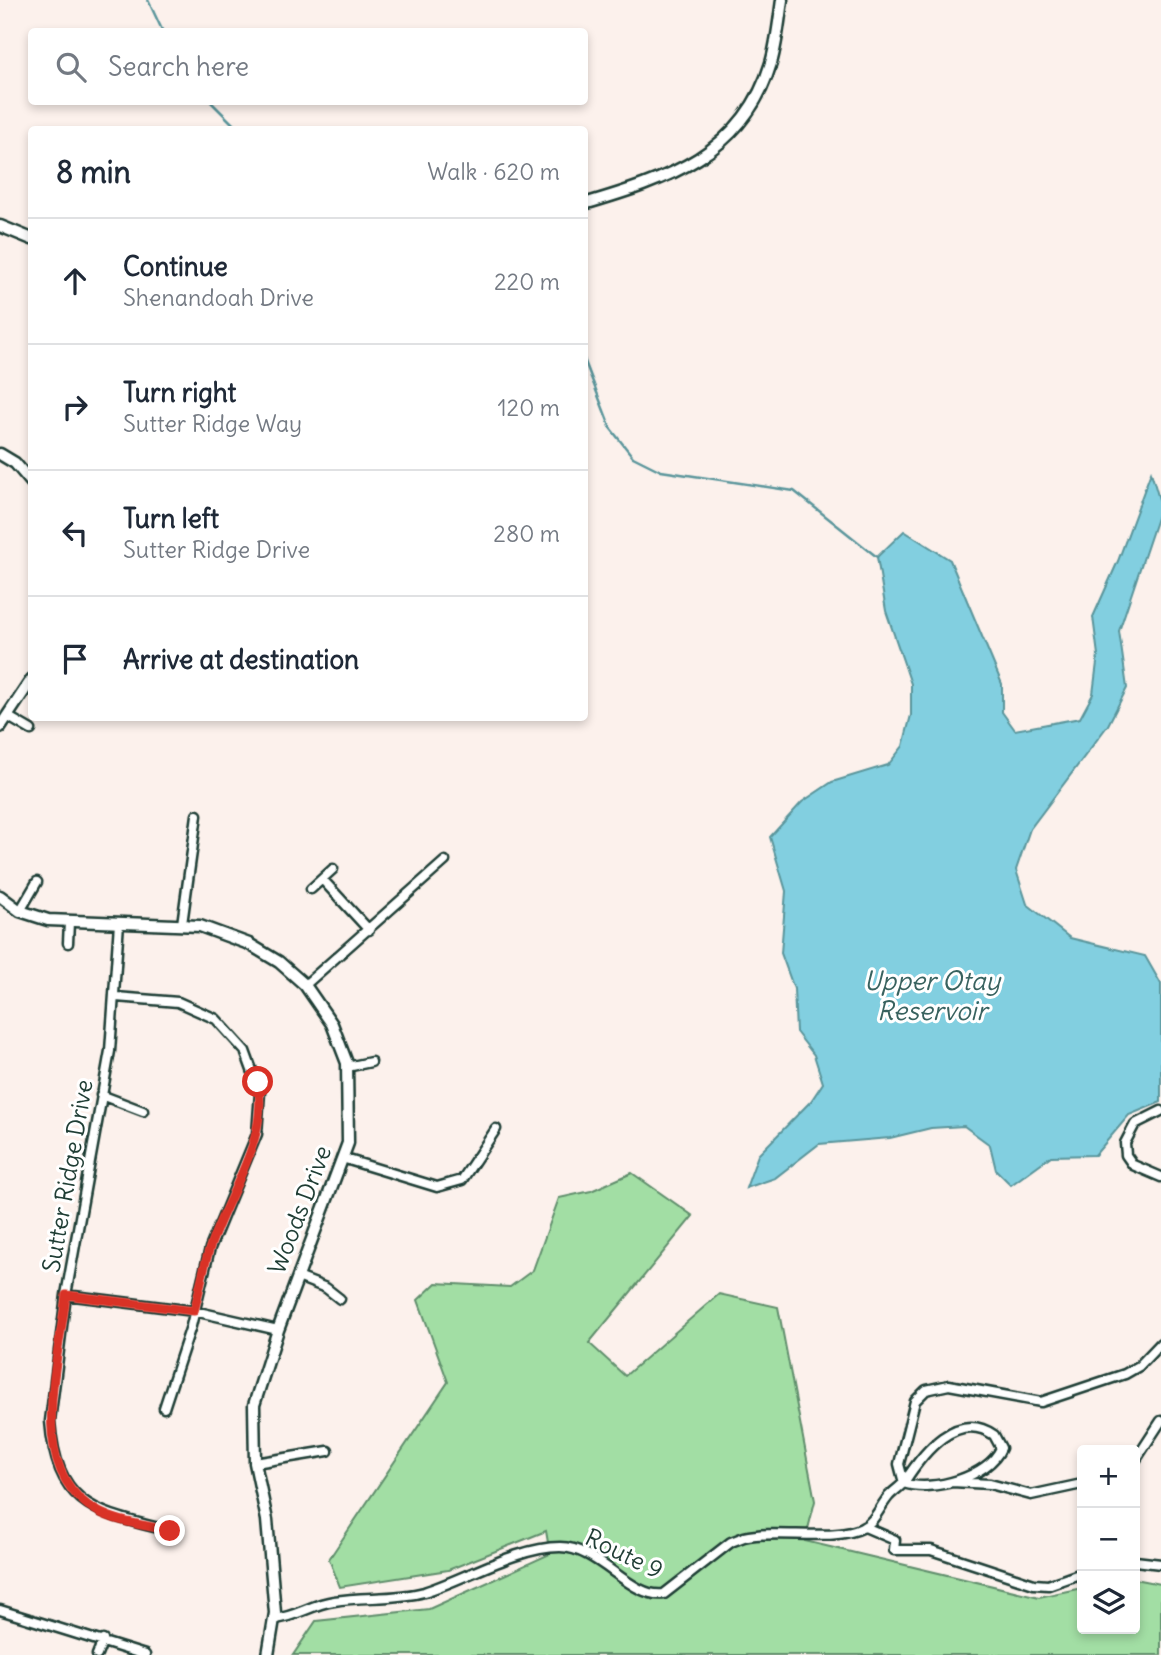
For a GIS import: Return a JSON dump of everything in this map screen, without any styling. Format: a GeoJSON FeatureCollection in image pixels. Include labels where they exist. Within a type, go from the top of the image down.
{"type":"FeatureCollection","features":[{"type":"Feature","properties":{"kind":"street"},"geometry":{"type":"LineString","coordinates":[[588,203],[676,173],[703,156],[730,132],[754,100],[769,69],[782,0]]}},
{"type":"Feature","properties":{"kind":"street"},"geometry":{"type":"LineString","coordinates":[[0,226],[28,237]]}},
{"type":"Feature","properties":{"kind":"street"},"geometry":{"type":"LineString","coordinates":[[0,454],[15,463],[28,479]]}},
{"type":"Feature","properties":{"kind":"street"},"geometry":{"type":"LineString","coordinates":[[0,727],[28,685]]}},
{"type":"Feature","properties":{"kind":"street"},"geometry":{"type":"LineString","coordinates":[[8,716],[31,730]]}},
{"type":"Feature","properties":{"kind":"street"},"geometry":{"type":"LineString","coordinates":[[182,924],[197,815]]}},
{"type":"Feature","properties":{"kind":"street"},"geometry":{"type":"LineString","coordinates":[[305,985],[445,862]]}},
{"type":"Feature","properties":{"kind":"street"},"geometry":{"type":"LineString","coordinates":[[311,889],[334,869]]}},
{"type":"Feature","properties":{"kind":"street"},"geometry":{"type":"LineString","coordinates":[[322,879],[369,930]]}},
{"type":"Feature","properties":{"kind":"street"},"geometry":{"type":"LineString","coordinates":[[20,911],[37,882]]}},
{"type":"Feature","properties":{"kind":"street","name":"Woods Drive"},"geometry":{"type":"LineString","coordinates":[[2,902],[48,920],[200,926],[249,944],[279,962],[305,985],[332,1024],[347,1067],[348,1143],[278,1330],[254,1405],[256,1463],[267,1520],[274,1619],[268,1655]]}},
{"type":"Feature","properties":{"kind":"street"},"geometry":{"type":"LineString","coordinates":[[68,943],[69,922]]}},
{"type":"Feature","properties":{"kind":"street","name":"Sutter Ridge Drive"},"geometry":{"type":"LineString","coordinates":[[119,923],[116,997],[66,1295],[50,1421],[53,1450],[60,1469],[73,1490],[94,1510],[170,1531]]}},
{"type":"Feature","properties":{"kind":"street"},"geometry":{"type":"LineString","coordinates":[[116,997],[168,999],[210,1015],[239,1042],[258,1082],[261,1102],[257,1134],[210,1248],[164,1408]]}},
{"type":"Feature","properties":{"kind":"street"},"geometry":{"type":"LineString","coordinates":[[347,1067],[371,1062]]}},
{"type":"Feature","properties":{"kind":"street"},"geometry":{"type":"LineString","coordinates":[[101,1095],[143,1111]]}},
{"type":"Feature","properties":{"kind":"street"},"geometry":{"type":"LineString","coordinates":[[1161,1111],[1135,1124],[1125,1143],[1126,1156],[1133,1165],[1161,1177]]}},
{"type":"Feature","properties":{"kind":"street"},"geometry":{"type":"LineString","coordinates":[[342,1158],[437,1186],[461,1180],[496,1129]]}},
{"type":"Feature","properties":{"kind":"street"},"geometry":{"type":"LineString","coordinates":[[298,1277],[326,1288],[340,1298]]}},
{"type":"Feature","properties":{"kind":"street"},"geometry":{"type":"LineString","coordinates":[[66,1295],[194,1311],[278,1330]]}},
{"type":"Feature","properties":{"kind":"street"},"geometry":{"type":"LineString","coordinates":[[904,1483],[899,1464],[915,1401],[926,1390],[948,1385],[1041,1402],[1125,1374],[1139,1366],[1161,1343]]}},
{"type":"Feature","properties":{"kind":"street"},"geometry":{"type":"LineString","coordinates":[[1140,1453],[1161,1421]]}},
{"type":"Feature","properties":{"kind":"street"},"geometry":{"type":"LineString","coordinates":[[904,1483],[912,1486],[949,1481],[975,1472],[993,1461],[1000,1448],[994,1435],[973,1427],[954,1431],[926,1452],[904,1483],[890,1494],[865,1527],[895,1540],[894,1550],[931,1550],[1034,1584],[1048,1585],[1077,1575]]}},
{"type":"Feature","properties":{"kind":"street"},"geometry":{"type":"LineString","coordinates":[[256,1463],[328,1451]]}},
{"type":"Feature","properties":{"kind":"street"},"geometry":{"type":"LineString","coordinates":[[949,1481],[990,1484],[1031,1495],[1077,1485]]}},
{"type":"Feature","properties":{"kind":"street","name":"Route 9"},"geometry":{"type":"LineString","coordinates":[[274,1619],[292,1618],[307,1608],[334,1601],[419,1593],[550,1547],[584,1552],[646,1592],[660,1594],[672,1590],[731,1542],[744,1536],[842,1533],[865,1527]]}},
{"type":"Feature","properties":{"kind":"street"},"geometry":{"type":"LineString","coordinates":[[1140,1562],[1161,1564]]}},
{"type":"Feature","properties":{"kind":"street"},"geometry":{"type":"LineString","coordinates":[[0,1610],[145,1655]]}},
{"type":"Feature","properties":{"kind":"street"},"geometry":{"type":"LineString","coordinates":[[97,1655],[103,1640]]}},
{"type":"Feature","properties":{"kind":"green space"},"geometry":{"type":"Polygon","coordinates":[[[632,1173],[693,1216],[589,1343],[625,1376],[719,1294],[778,1307],[815,1501],[805,1541],[1039,1597],[1077,1589],[1077,1634],[1140,1634],[1140,1580],[1161,1584],[1161,1655],[293,1655],[316,1621],[429,1609],[550,1554],[546,1531],[448,1570],[340,1587],[329,1559],[448,1382],[418,1300],[436,1283],[510,1287],[533,1270],[559,1198],[591,1191],[632,1173]]]}},
{"type":"Feature","properties":{"kind":"water","name":"Upper Otay Reservoir"},"geometry":{"type":"Polygon","coordinates":[[[1151,472],[1161,506],[1119,631],[1127,688],[1108,725],[1030,829],[1016,870],[1027,904],[1070,938],[1145,956],[1161,984],[1161,1102],[1129,1115],[1095,1155],[1051,1156],[1011,1185],[996,1170],[990,1145],[964,1126],[931,1128],[890,1138],[819,1144],[775,1178],[746,1188],[758,1155],[811,1101],[823,1083],[814,1055],[796,1032],[794,989],[781,953],[786,891],[770,837],[802,802],[832,782],[888,765],[903,746],[911,715],[911,684],[886,611],[877,557],[904,531],[950,560],[1002,684],[1002,712],[1015,730],[1080,718],[1093,694],[1098,655],[1093,617],[1118,561],[1151,472]]]}},
{"type":"Feature","properties":{"kind":"waterway"},"geometry":{"type":"LineString","coordinates":[[148,0],[161,28]]}},
{"type":"Feature","properties":{"kind":"waterway"},"geometry":{"type":"LineString","coordinates":[[214,105],[235,126]]}},
{"type":"Feature","properties":{"kind":"waterway"},"geometry":{"type":"LineString","coordinates":[[588,369],[611,429],[633,457],[661,471],[794,491],[877,557]]}},
{"type":"Feature","properties":{"kind":"route"},"geometry":{"type":"LineString","coordinates":[[170,1531],[94,1510],[73,1490],[60,1469],[51,1442],[50,1421],[66,1295],[194,1311],[210,1248],[257,1134],[261,1113],[258,1082]]}}]}
